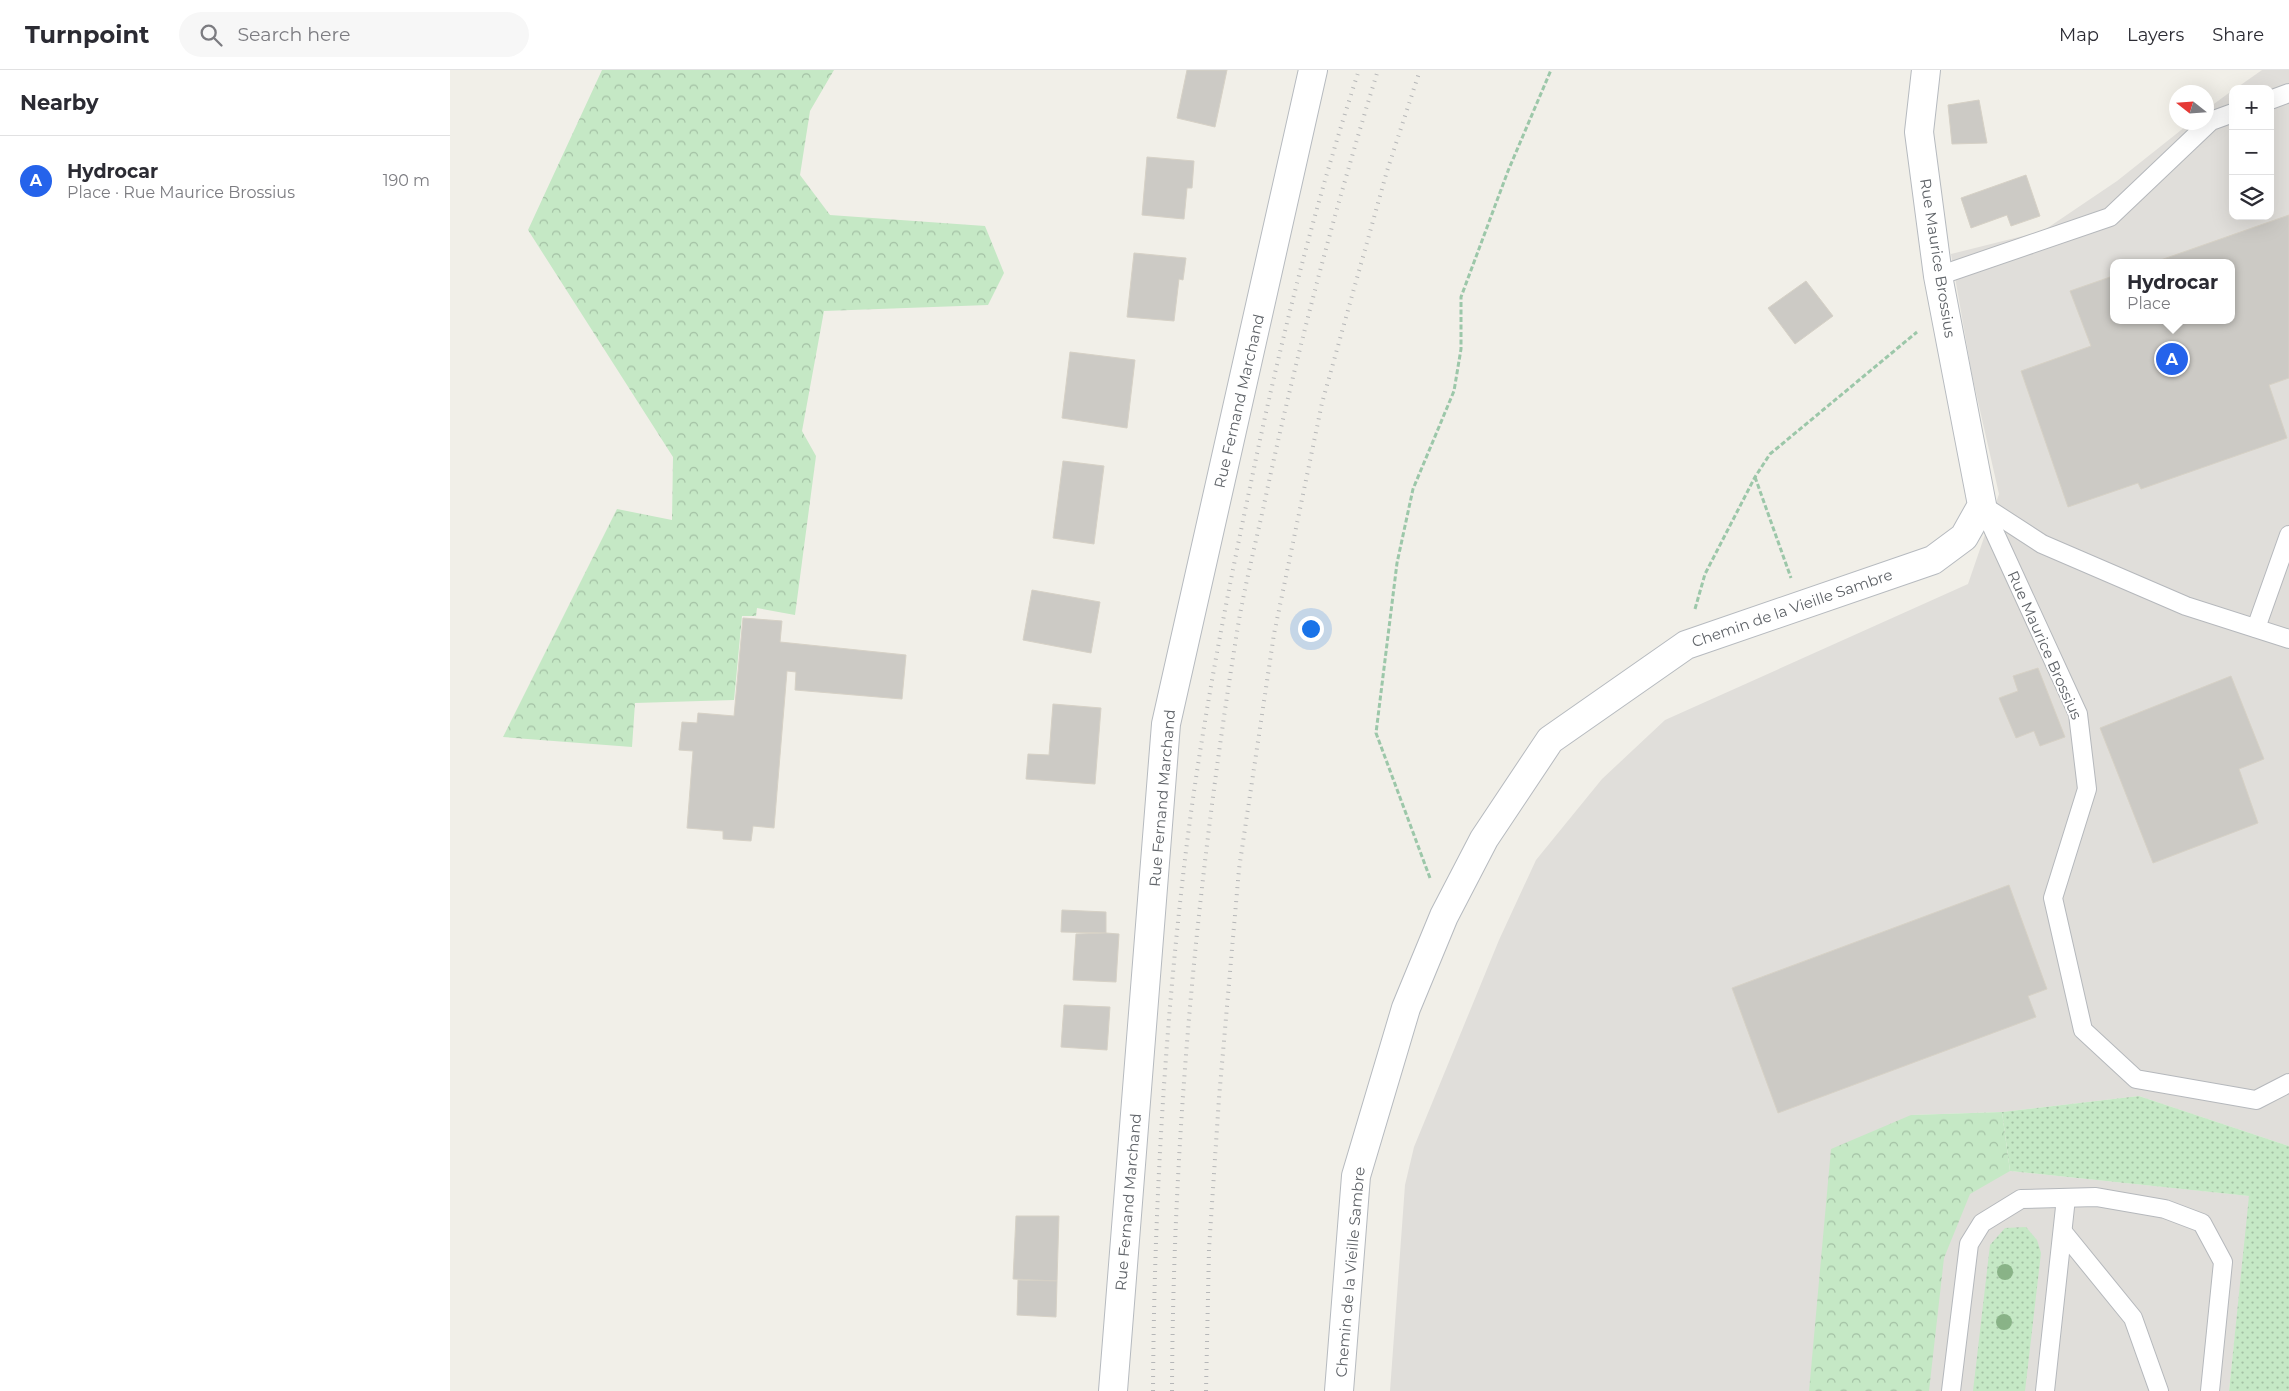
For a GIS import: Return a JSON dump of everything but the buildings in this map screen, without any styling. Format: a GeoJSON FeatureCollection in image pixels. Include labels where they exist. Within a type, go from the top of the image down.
{"type":"FeatureCollection","features":[{"type":"Feature","properties":{"kind":"street","name":"Rue Fernand Marchand"},"geometry":{"type":"LineString","coordinates":[[1113,1391],[1166,724],[1313,70]]}},
{"type":"Feature","properties":{"kind":"street","name":"Rue Maurice Brossius"},"geometry":{"type":"LineString","coordinates":[[1926,70],[1919,132],[1938,276],[1982,505]]}},
{"type":"Feature","properties":{"kind":"street","name":"Chemin de la Vieille Sambre"},"geometry":{"type":"LineString","coordinates":[[1339,1391],[1356,1176],[1406,1008],[1444,916],[1484,839],[1550,740],[1686,645],[1934,560],[1964,537],[1982,505]]}},
{"type":"Feature","properties":{"kind":"lane"},"geometry":{"type":"LineString","coordinates":[[2274,99],[2289,93]]}},
{"type":"Feature","properties":{"kind":"lane"},"geometry":{"type":"LineString","coordinates":[[1938,276],[2110,217],[2211,121],[2229,114]]}},
{"type":"Feature","properties":{"kind":"lane"},"geometry":{"type":"LineString","coordinates":[[1982,505],[2042,544],[2186,606],[2289,639]]}},
{"type":"Feature","properties":{"kind":"lane","name":"Rue Maurice Brossius"},"geometry":{"type":"LineString","coordinates":[[1982,505],[2078,714],[2087,788],[2053,898],[2083,1030],[2136,1079],[2256,1100],[2289,1083]]}},
{"type":"Feature","properties":{"kind":"lane"},"geometry":{"type":"LineString","coordinates":[[2256,628],[2289,535]]}},
{"type":"Feature","properties":{"kind":"lane"},"geometry":{"type":"LineString","coordinates":[[2045,1391],[2066,1198]]}},
{"type":"Feature","properties":{"kind":"lane"},"geometry":{"type":"LineString","coordinates":[[1951,1391],[1969,1244],[1982,1223],[2021,1199],[2066,1198],[2096,1198],[2165,1209],[2202,1222],[2223,1262],[2210,1391]]}},
{"type":"Feature","properties":{"kind":"lane"},"geometry":{"type":"LineString","coordinates":[[2063,1232],[2133,1318],[2158,1391]]}},
{"type":"Feature","properties":{"kind":"path"},"geometry":{"type":"LineString","coordinates":[[1444,916],[1376,734],[1397,564],[1412,489],[1454,391],[1461,348],[1461,297],[1508,171],[1552,70]]}},
{"type":"Feature","properties":{"kind":"path"},"geometry":{"type":"LineString","coordinates":[[1686,645],[1704,574],[1755,477],[1770,454],[1944,310]]}},
{"type":"Feature","properties":{"kind":"path"},"geometry":{"type":"LineString","coordinates":[[1755,477],[1801,605]]}},
{"type":"Feature","properties":{"kind":"shaded area"},"geometry":{"type":"Polygon","coordinates":[[[2262,70],[2289,70],[2289,1146],[2139,1096],[2002,1112],[1911,1115],[1971,1167],[2250,1196],[2229,1391],[1390,1391],[1405,1185],[1414,1147],[1499,940],[1536,860],[1602,779],[1665,720],[1968,584],[1999,494],[1972,375],[1951,254],[2043,231],[2117,181],[2181,130],[2214,130],[2214,104],[2229,93],[2229,220],[2274,220],[2274,85],[2241,85],[2262,70]]]}},
{"type":"Feature","properties":{"kind":"green space"},"geometry":{"type":"Polygon","coordinates":[[[602,70],[834,70],[810,111],[800,175],[830,215],[985,226],[1004,273],[988,305],[824,311],[802,431],[816,456],[795,615],[757,608],[756,616],[742,616],[734,700],[635,703],[632,747],[503,737],[617,509],[672,520],[673,457],[528,230],[602,70]]]}},
{"type":"Feature","properties":{"kind":"green space"},"geometry":{"type":"Polygon","coordinates":[[[2139,1096],[2289,1146],[2289,1391],[2229,1391],[2249,1196],[2010,1171],[2002,1112],[2139,1096]]]}},
{"type":"Feature","properties":{"kind":"green space"},"geometry":{"type":"Polygon","coordinates":[[[2002,1112],[2010,1171],[1970,1194],[1944,1258],[1929,1391],[1809,1391],[1831,1149],[1911,1115],[2002,1112]]]}},
{"type":"Feature","properties":{"kind":"green space"},"geometry":{"type":"Polygon","coordinates":[[[2026,1227],[2037,1240],[2041,1253],[2025,1391],[1973,1391],[1990,1245],[2005,1228],[2026,1227]]]}},
{"type":"Feature","properties":{"kind":"railway"},"geometry":{"type":"LineString","coordinates":[[1153,1391],[1155,1258],[1166,1058],[1185,859],[1198,766],[1231,580],[1273,382],[1312,225],[1359,70]]}},
{"type":"Feature","properties":{"kind":"railway"},"geometry":{"type":"LineString","coordinates":[[1172,1391],[1177,1199],[1190,1007],[1199,911],[1223,721],[1247,579],[1277,446],[1331,230],[1378,70]]}},
{"type":"Feature","properties":{"kind":"railway"},"geometry":{"type":"LineString","coordinates":[[1206,1391],[1209,1249],[1219,1098],[1239,869],[1274,634],[1322,403],[1387,171],[1420,70]]}},
{"type":"Feature","properties":{"kind":"place","name":"Hydrocar"},"geometry":{"type":"Point","coordinates":[2172,359]}}]}
